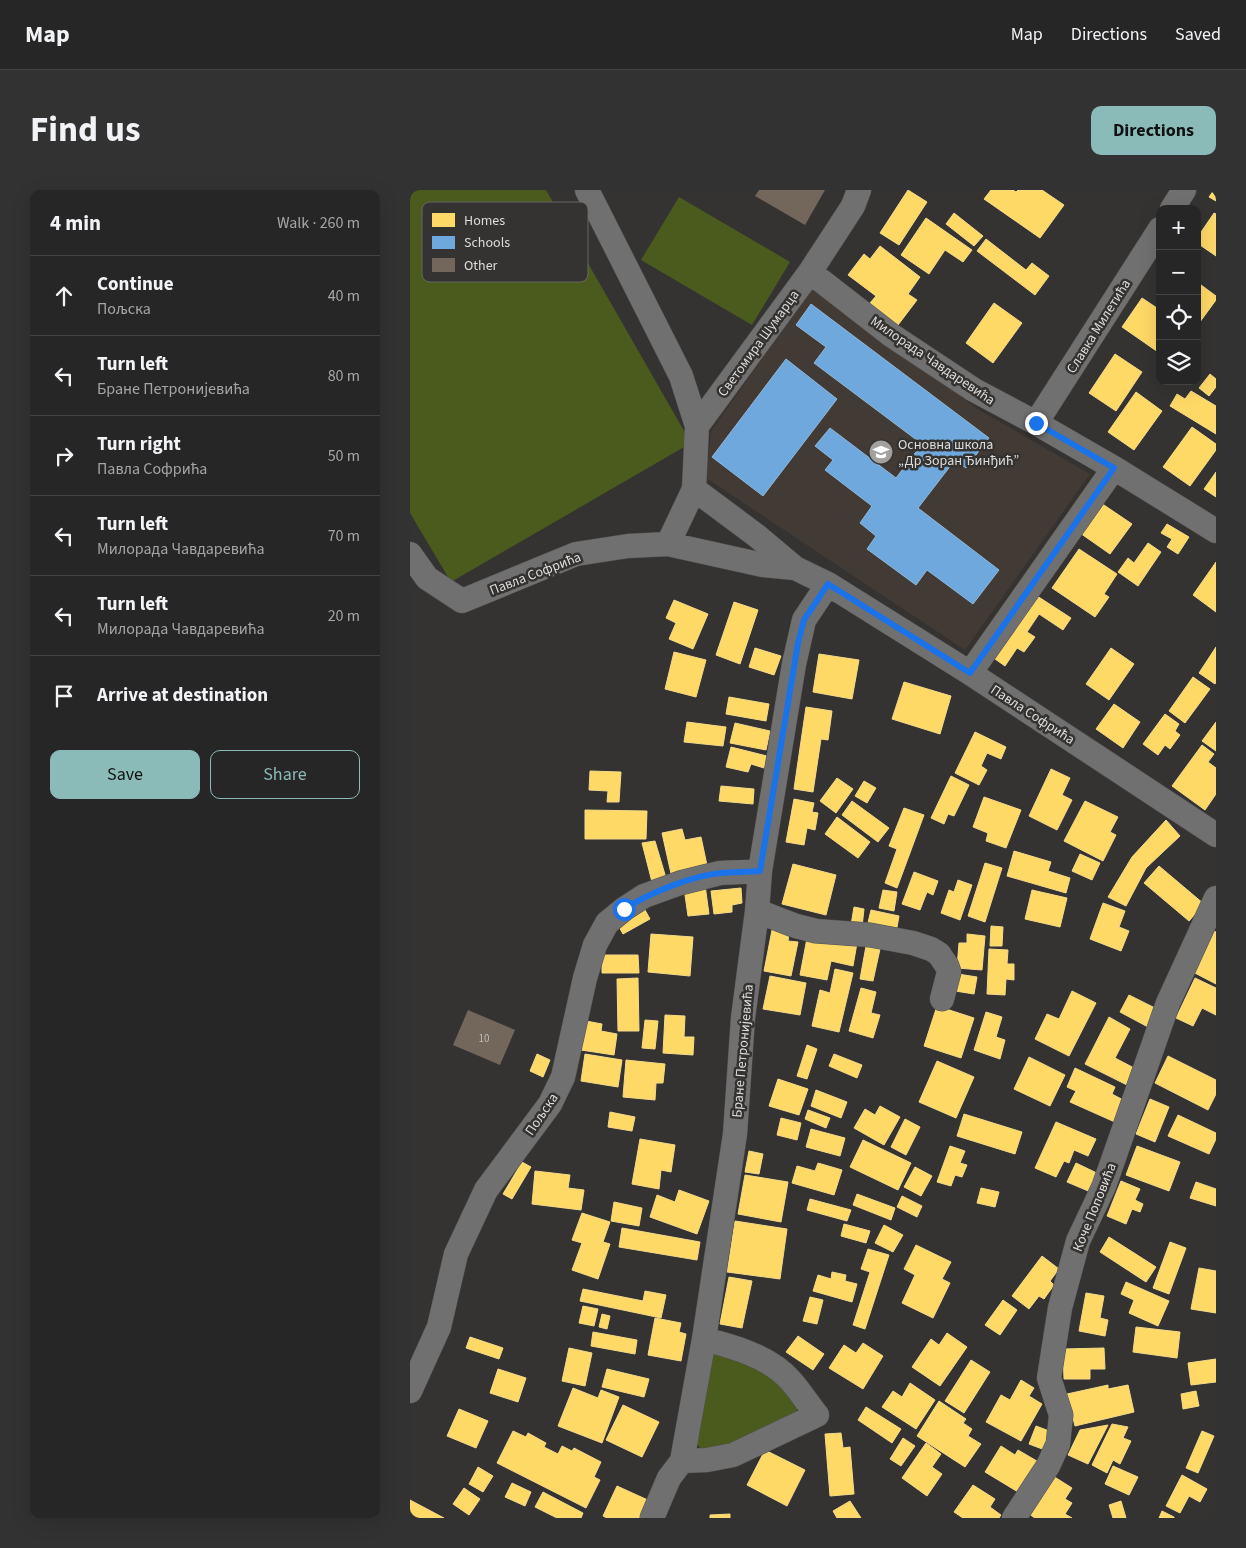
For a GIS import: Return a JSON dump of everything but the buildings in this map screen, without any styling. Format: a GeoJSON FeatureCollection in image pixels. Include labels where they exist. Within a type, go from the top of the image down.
{"type":"FeatureCollection","features":[{"type":"Feature","properties":{"kind":"street"},"geometry":{"type":"LineString","coordinates":[[587,190],[681,376],[697,426],[694,489],[668,544]]}},
{"type":"Feature","properties":{"kind":"street"},"geometry":{"type":"LineString","coordinates":[[1175,205],[1184,190]]}},
{"type":"Feature","properties":{"kind":"street","name":"Светомира Шумарца"},"geometry":{"type":"LineString","coordinates":[[697,426],[810,272],[856,198]]}},
{"type":"Feature","properties":{"kind":"street","name":"Славка Милетића"},"geometry":{"type":"LineString","coordinates":[[1036,423],[1156,234]]}},
{"type":"Feature","properties":{"kind":"street","name":"Милорада Чавдаревића"},"geometry":{"type":"LineString","coordinates":[[810,272],[891,335],[974,390],[1114,468],[1216,531]]}},
{"type":"Feature","properties":{"kind":"street"},"geometry":{"type":"LineString","coordinates":[[970,673],[1114,468]]}},
{"type":"Feature","properties":{"kind":"street","name":"Павла Софрића"},"geometry":{"type":"LineString","coordinates":[[694,489],[757,536],[795,568],[828,584],[970,673],[1216,833]]}},
{"type":"Feature","properties":{"kind":"street","name":"Павла Софрића"},"geometry":{"type":"LineString","coordinates":[[410,554],[427,578],[462,601],[576,554],[628,546],[668,544],[763,565],[795,568]]}},
{"type":"Feature","properties":{"kind":"street","name":"Бране Петронијевића"},"geometry":{"type":"LineString","coordinates":[[652,1518],[669,1478],[682,1461],[704,1340],[735,1134],[743,1018],[757,911],[760,871],[798,643],[804,620],[828,584]]}},
{"type":"Feature","properties":{"kind":"street","name":"Пољска"},"geometry":{"type":"LineString","coordinates":[[410,1391],[439,1327],[456,1254],[486,1190],[550,1104],[563,1077],[585,978],[595,945],[607,923],[644,896],[680,883],[720,873],[760,871]]}},
{"type":"Feature","properties":{"kind":"street","name":"Коче Поповића"},"geometry":{"type":"LineString","coordinates":[[1014,1518],[1048,1466],[1058,1444],[1061,1415],[1049,1378],[1060,1308],[1078,1241],[1104,1186],[1168,1003],[1216,898]]}},
{"type":"Feature","properties":{"kind":"street"},"geometry":{"type":"LineString","coordinates":[[757,911],[796,926],[816,931],[894,939],[932,949],[944,960],[950,972],[942,999]]}},
{"type":"Feature","properties":{"kind":"street"},"geometry":{"type":"LineString","coordinates":[[682,1461],[707,1460],[733,1455],[817,1415],[790,1379],[770,1364],[739,1348],[704,1340]]}},
{"type":"Feature","properties":{"kind":"shaded area","name":"Основна школа „Др Зоран Ђинђић”"},"geometry":{"type":"Polygon","coordinates":[[[815,284],[976,408],[1090,474],[965,650],[706,478],[711,431],[815,284]]]}},
{"type":"Feature","properties":{"kind":"green space"},"geometry":{"type":"Polygon","coordinates":[[[410,190],[546,190],[553,202],[422,202],[422,282],[588,282],[588,263],[691,443],[451,582],[410,513],[410,190]]]}},
{"type":"Feature","properties":{"kind":"green space"},"geometry":{"type":"Polygon","coordinates":[[[679,197],[790,262],[752,325],[641,260],[679,197]]]}},
{"type":"Feature","properties":{"kind":"green space"},"geometry":{"type":"Polygon","coordinates":[[[712,1353],[723,1354],[774,1377],[797,1403],[794,1418],[724,1448],[705,1450],[701,1448],[696,1443],[712,1353]]]}},
{"type":"Feature","properties":{"kind":"place","name":"Основна школа „Др Зоран Ђинђић”"},"geometry":{"type":"Point","coordinates":[881,452]}},
{"type":"Feature","properties":{"kind":"route"},"geometry":{"type":"LineString","coordinates":[[624,909],[644,896],[680,883],[720,873],[760,871],[798,643],[804,620],[828,584],[970,673],[1114,468],[1036,423]]}}]}
